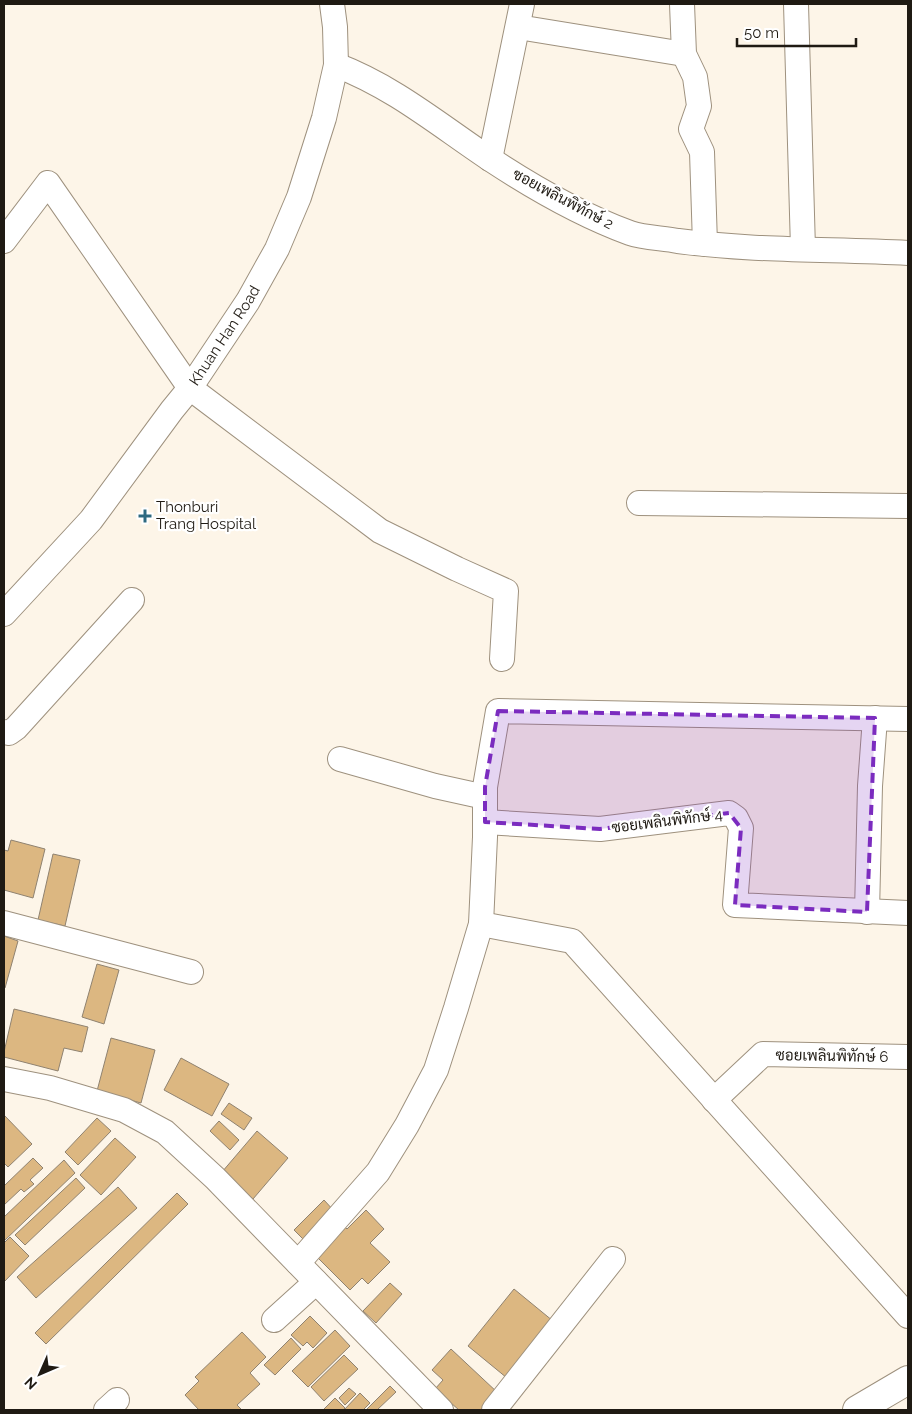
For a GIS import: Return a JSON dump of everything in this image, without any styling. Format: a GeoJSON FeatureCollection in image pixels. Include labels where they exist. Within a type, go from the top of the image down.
{"type":"FeatureCollection","features":[{"type":"Feature","properties":{"kind":"main road"},"geometry":{"type":"LineString","coordinates":[[857,1410],[908,1380]]}},
{"type":"Feature","properties":{"kind":"street","name":"Khuan Han Road"},"geometry":{"type":"LineString","coordinates":[[4,614],[91,520],[190,388],[248,301],[278,249],[308,171],[324,118],[336,65],[332,4]]}},
{"type":"Feature","properties":{"kind":"street"},"geometry":{"type":"LineString","coordinates":[[490,159],[522,4]]}},
{"type":"Feature","properties":{"kind":"street"},"geometry":{"type":"LineString","coordinates":[[682,4],[684,54],[695,76],[698,106],[691,129],[702,152],[705,244]]}},
{"type":"Feature","properties":{"kind":"street"},"geometry":{"type":"LineString","coordinates":[[796,4],[803,250]]}},
{"type":"Feature","properties":{"kind":"street"},"geometry":{"type":"LineString","coordinates":[[518,27],[684,54]]}},
{"type":"Feature","properties":{"kind":"street","name":"ซอยเพลินพิทักษ์ 2"},"geometry":{"type":"LineString","coordinates":[[336,65],[355,72],[389,90],[533,186],[585,214],[632,234],[705,244],[803,250],[908,253]]}},
{"type":"Feature","properties":{"kind":"street"},"geometry":{"type":"LineString","coordinates":[[4,242],[48,183],[190,388],[380,531],[506,591],[502,659]]}},
{"type":"Feature","properties":{"kind":"street"},"geometry":{"type":"LineString","coordinates":[[639,503],[908,506]]}},
{"type":"Feature","properties":{"kind":"street"},"geometry":{"type":"LineString","coordinates":[[4,732],[10,733],[16,728],[132,600]]}},
{"type":"Feature","properties":{"kind":"street"},"geometry":{"type":"LineString","coordinates":[[298,1263],[378,1172],[407,1125],[436,1070],[481,924],[485,788],[498,711],[908,719]]}},
{"type":"Feature","properties":{"kind":"street"},"geometry":{"type":"LineString","coordinates":[[867,912],[870,786],[875,718]]}},
{"type":"Feature","properties":{"kind":"street"},"geometry":{"type":"LineString","coordinates":[[340,759],[436,786],[485,797]]}},
{"type":"Feature","properties":{"kind":"street","name":"ซอยเพลินพิทักษ์ 4"},"geometry":{"type":"LineString","coordinates":[[485,822],[600,829],[729,813],[736,818],[741,828],[735,905],[908,913]]}},
{"type":"Feature","properties":{"kind":"street"},"geometry":{"type":"LineString","coordinates":[[4,923],[191,972]]}},
{"type":"Feature","properties":{"kind":"street"},"geometry":{"type":"LineString","coordinates":[[481,924],[572,941],[908,1316]]}},
{"type":"Feature","properties":{"kind":"street","name":"ซอยเพลินพิทักษ์ 6"},"geometry":{"type":"LineString","coordinates":[[714,1100],[763,1054],[908,1057]]}},
{"type":"Feature","properties":{"kind":"street"},"geometry":{"type":"LineString","coordinates":[[4,1079],[50,1088],[124,1110],[165,1132],[215,1178],[441,1410]]}},
{"type":"Feature","properties":{"kind":"street"},"geometry":{"type":"LineString","coordinates":[[494,1410],[613,1259]]}},
{"type":"Feature","properties":{"kind":"street"},"geometry":{"type":"LineString","coordinates":[[274,1320],[316,1282]]}},
{"type":"Feature","properties":{"kind":"highlighted area"},"geometry":{"type":"Polygon","coordinates":[[[498,711],[875,718],[867,912],[735,905],[741,828],[729,813],[600,829],[485,822],[485,787],[498,711]]]}},
{"type":"Feature","properties":{"kind":"building"},"geometry":{"type":"Polygon","coordinates":[[[11,840],[45,849],[33,898],[4,890],[4,850],[8,851],[11,840]]]}},
{"type":"Feature","properties":{"kind":"building"},"geometry":{"type":"Polygon","coordinates":[[[53,854],[80,860],[65,926],[38,920],[53,854]]]}},
{"type":"Feature","properties":{"kind":"building"},"geometry":{"type":"Polygon","coordinates":[[[4,936],[18,941],[5,988],[4,987],[4,936]]]}},
{"type":"Feature","properties":{"kind":"building"},"geometry":{"type":"Polygon","coordinates":[[[97,964],[119,970],[104,1024],[82,1017],[97,964]]]}},
{"type":"Feature","properties":{"kind":"building"},"geometry":{"type":"Polygon","coordinates":[[[14,1009],[88,1027],[82,1052],[64,1048],[58,1071],[4,1057],[14,1009]]]}},
{"type":"Feature","properties":{"kind":"building"},"geometry":{"type":"Polygon","coordinates":[[[111,1038],[155,1050],[141,1103],[97,1091],[111,1038]]]}},
{"type":"Feature","properties":{"kind":"building"},"geometry":{"type":"Polygon","coordinates":[[[181,1058],[229,1084],[212,1116],[164,1090],[181,1058]]]}},
{"type":"Feature","properties":{"kind":"building"},"geometry":{"type":"Polygon","coordinates":[[[229,1103],[252,1118],[244,1130],[221,1114],[229,1103]]]}},
{"type":"Feature","properties":{"kind":"building"},"geometry":{"type":"Polygon","coordinates":[[[4,1115],[32,1144],[8,1167],[4,1163],[4,1115]]]}},
{"type":"Feature","properties":{"kind":"building"},"geometry":{"type":"Polygon","coordinates":[[[97,1118],[111,1131],[78,1165],[65,1152],[97,1118]]]}},
{"type":"Feature","properties":{"kind":"building"},"geometry":{"type":"Polygon","coordinates":[[[219,1121],[239,1140],[230,1150],[210,1131],[219,1121]]]}},
{"type":"Feature","properties":{"kind":"building"},"geometry":{"type":"Polygon","coordinates":[[[257,1131],[288,1158],[253,1199],[222,1172],[257,1131]]]}},
{"type":"Feature","properties":{"kind":"building"},"geometry":{"type":"Polygon","coordinates":[[[115,1138],[136,1157],[101,1195],[80,1175],[115,1138]]]}},
{"type":"Feature","properties":{"kind":"building"},"geometry":{"type":"Polygon","coordinates":[[[33,1158],[43,1168],[30,1180],[34,1184],[24,1192],[21,1189],[4,1205],[4,1186],[33,1158]]]}},
{"type":"Feature","properties":{"kind":"building"},"geometry":{"type":"Polygon","coordinates":[[[64,1160],[75,1173],[4,1241],[4,1217],[64,1160]]]}},
{"type":"Feature","properties":{"kind":"building"},"geometry":{"type":"Polygon","coordinates":[[[76,1178],[85,1188],[25,1245],[15,1235],[76,1178]]]}},
{"type":"Feature","properties":{"kind":"building"},"geometry":{"type":"Polygon","coordinates":[[[118,1187],[137,1208],[36,1298],[17,1277],[118,1187]]]}},
{"type":"Feature","properties":{"kind":"building"},"geometry":{"type":"Polygon","coordinates":[[[177,1193],[188,1204],[46,1344],[35,1333],[177,1193]]]}},
{"type":"Feature","properties":{"kind":"building"},"geometry":{"type":"Polygon","coordinates":[[[324,1200],[335,1212],[305,1241],[294,1230],[324,1200]]]}},
{"type":"Feature","properties":{"kind":"building"},"geometry":{"type":"Polygon","coordinates":[[[366,1210],[384,1229],[370,1243],[390,1262],[368,1284],[362,1278],[350,1290],[312,1252],[341,1223],[347,1229],[366,1210]]]}},
{"type":"Feature","properties":{"kind":"building"},"geometry":{"type":"Polygon","coordinates":[[[10,1237],[29,1256],[4,1282],[4,1243],[10,1237]]]}},
{"type":"Feature","properties":{"kind":"building"},"geometry":{"type":"Polygon","coordinates":[[[390,1283],[402,1294],[376,1323],[363,1311],[390,1283]]]}},
{"type":"Feature","properties":{"kind":"building"},"geometry":{"type":"Polygon","coordinates":[[[514,1289],[553,1321],[507,1378],[468,1346],[514,1289]]]}},
{"type":"Feature","properties":{"kind":"building"},"geometry":{"type":"Polygon","coordinates":[[[310,1316],[327,1333],[313,1348],[307,1342],[303,1346],[291,1335],[310,1316]]]}},
{"type":"Feature","properties":{"kind":"building"},"geometry":{"type":"Polygon","coordinates":[[[335,1330],[350,1346],[308,1387],[292,1371],[335,1330]]]}},
{"type":"Feature","properties":{"kind":"building"},"geometry":{"type":"Polygon","coordinates":[[[242,1332],[266,1357],[250,1373],[260,1384],[237,1405],[240,1410],[199,1410],[185,1395],[199,1381],[195,1377],[242,1332]]]}},
{"type":"Feature","properties":{"kind":"building"},"geometry":{"type":"Polygon","coordinates":[[[291,1338],[301,1349],[275,1375],[264,1365],[291,1338]]]}},
{"type":"Feature","properties":{"kind":"building"},"geometry":{"type":"Polygon","coordinates":[[[451,1349],[498,1393],[482,1410],[459,1410],[435,1389],[443,1380],[432,1370],[451,1349]]]}},
{"type":"Feature","properties":{"kind":"building"},"geometry":{"type":"Polygon","coordinates":[[[344,1355],[358,1369],[324,1401],[311,1387],[344,1355]]]}},
{"type":"Feature","properties":{"kind":"building"},"geometry":{"type":"Polygon","coordinates":[[[390,1386],[396,1392],[377,1410],[366,1410],[390,1386]]]}},
{"type":"Feature","properties":{"kind":"building"},"geometry":{"type":"Polygon","coordinates":[[[349,1388],[356,1394],[345,1405],[339,1398],[349,1388]]]}},
{"type":"Feature","properties":{"kind":"building"},"geometry":{"type":"Polygon","coordinates":[[[360,1393],[370,1403],[363,1410],[344,1410],[360,1393]]]}},
{"type":"Feature","properties":{"kind":"building"},"geometry":{"type":"Polygon","coordinates":[[[335,1398],[345,1408],[343,1410],[323,1410],[335,1398]]]}},
{"type":"Feature","properties":{"kind":"place","name":"Thonburi Trang Hospital"},"geometry":{"type":"Point","coordinates":[145,516]}}]}
